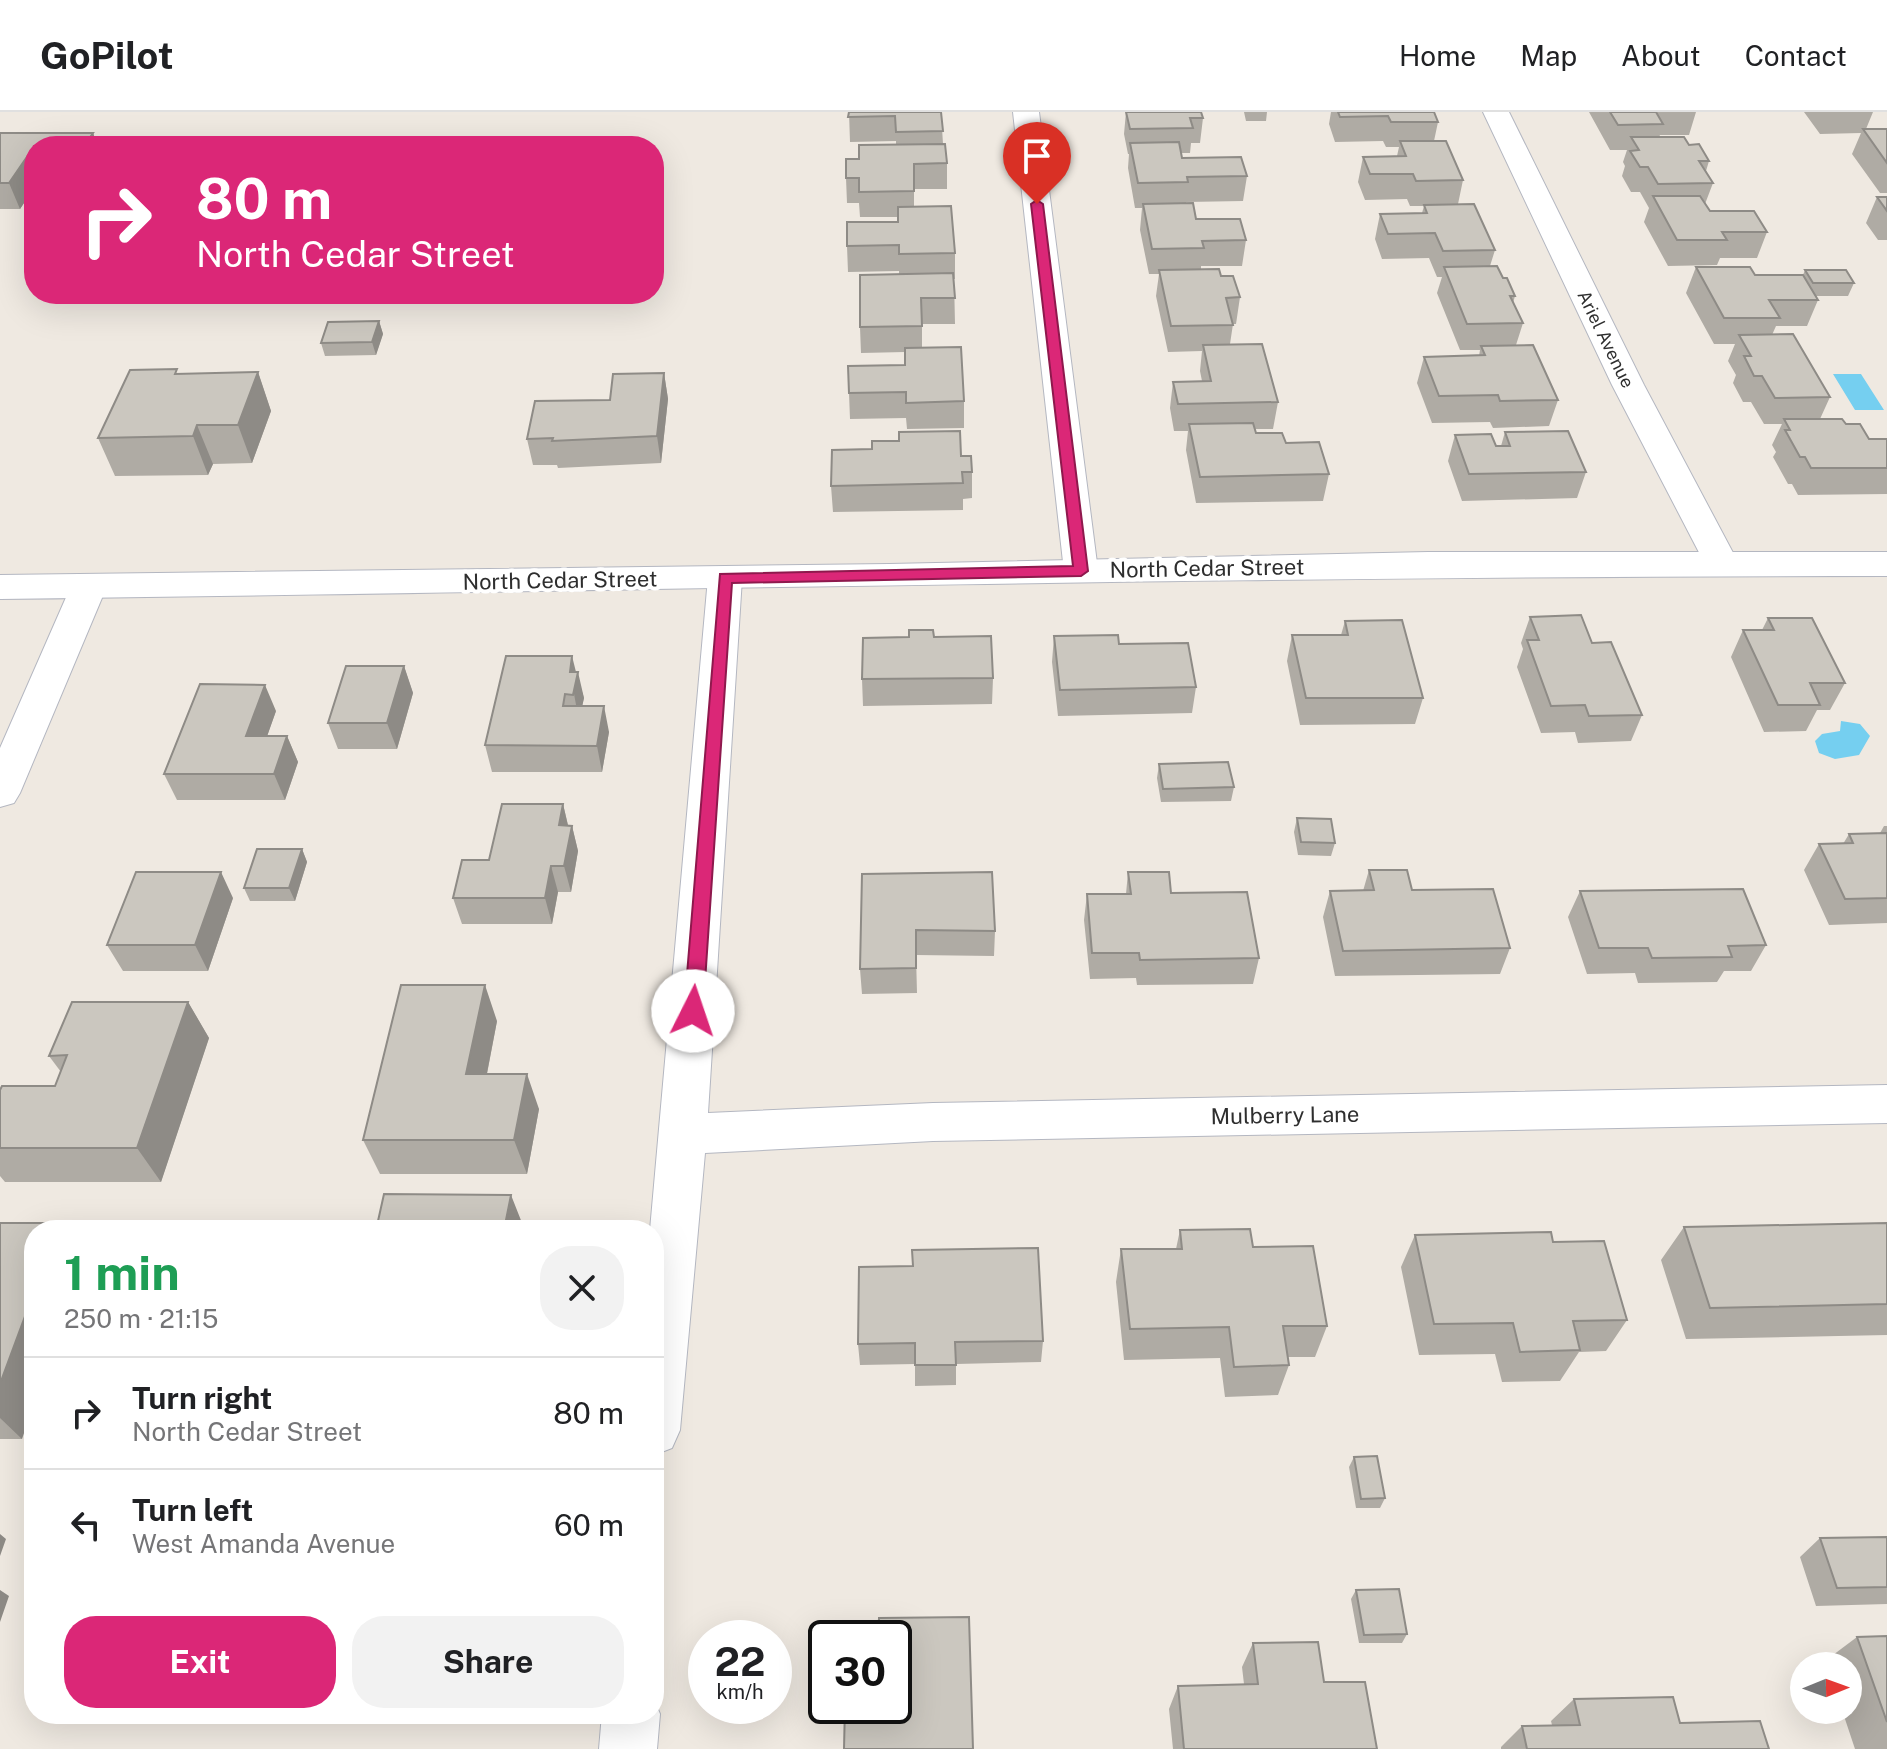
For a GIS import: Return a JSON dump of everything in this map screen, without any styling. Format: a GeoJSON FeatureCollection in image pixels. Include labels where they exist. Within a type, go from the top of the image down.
{"type":"FeatureCollection","features":[{"type":"Feature","properties":{"kind":"street"},"geometry":{"type":"LineString","coordinates":[[1026,112],[1081,571]]}},
{"type":"Feature","properties":{"kind":"street","name":"Ariel Avenue"},"geometry":{"type":"LineString","coordinates":[[1496,112],[1628,385],[1722,564]]}},
{"type":"Feature","properties":{"kind":"street","name":"North Cedar Street"},"geometry":{"type":"LineString","coordinates":[[0,587],[725,578],[1428,564],[1887,564]]}},
{"type":"Feature","properties":{"kind":"street"},"geometry":{"type":"LineString","coordinates":[[664,1331],[684,1134],[725,578]]}},
{"type":"Feature","properties":{"kind":"street"},"geometry":{"type":"LineString","coordinates":[[0,793],[89,586]]}},
{"type":"Feature","properties":{"kind":"street","name":"Mulberry Lane"},"geometry":{"type":"LineString","coordinates":[[684,1134],[933,1122],[1887,1104]]}},
{"type":"Feature","properties":{"kind":"street"},"geometry":{"type":"LineString","coordinates":[[628,1749],[630,1724]]}},
{"type":"Feature","properties":{"kind":"water"},"geometry":{"type":"Polygon","coordinates":[[[1833,374],[1861,374],[1884,410],[1855,410],[1833,374]]]}},
{"type":"Feature","properties":{"kind":"water"},"geometry":{"type":"Polygon","coordinates":[[[1841,721],[1860,724],[1870,736],[1859,755],[1835,759],[1819,753],[1815,741],[1822,734],[1840,731],[1841,721]]]}},
{"type":"Feature","properties":{"kind":"building"},"geometry":{"type":"Polygon","coordinates":[[[849,112],[941,112],[943,131],[896,132],[895,116],[848,117],[849,112]]]}},
{"type":"Feature","properties":{"kind":"building"},"geometry":{"type":"Polygon","coordinates":[[[1126,112],[1201,112],[1203,118],[1190,118],[1193,128],[1130,129],[1126,112]]]}},
{"type":"Feature","properties":{"kind":"building"},"geometry":{"type":"Polygon","coordinates":[[[1338,112],[1434,112],[1438,122],[1391,122],[1388,116],[1340,117],[1338,112]]]}},
{"type":"Feature","properties":{"kind":"building"},"geometry":{"type":"Polygon","coordinates":[[[1610,112],[1656,112],[1663,124],[1618,125],[1610,112]]]}},
{"type":"Feature","properties":{"kind":"building"},"geometry":{"type":"Polygon","coordinates":[[[1863,129],[1887,129],[1887,163],[1863,129]]]}},
{"type":"Feature","properties":{"kind":"building"},"geometry":{"type":"Polygon","coordinates":[[[0,133],[93,133],[91,136],[24,136],[24,161],[9,183],[0,183],[0,133]]]}},
{"type":"Feature","properties":{"kind":"building"},"geometry":{"type":"Polygon","coordinates":[[[1631,137],[1684,137],[1689,145],[1699,144],[1709,161],[1699,161],[1713,183],[1658,184],[1648,167],[1640,167],[1630,151],[1639,150],[1631,137]]]}},
{"type":"Feature","properties":{"kind":"building"},"geometry":{"type":"Polygon","coordinates":[[[1400,141],[1446,141],[1463,180],[1416,181],[1413,174],[1370,174],[1363,157],[1406,156],[1400,141]]]}},
{"type":"Feature","properties":{"kind":"building"},"geometry":{"type":"Polygon","coordinates":[[[1179,142],[1182,158],[1241,157],[1247,176],[1187,177],[1188,182],[1138,183],[1130,143],[1179,142]]]}},
{"type":"Feature","properties":{"kind":"building"},"geometry":{"type":"Polygon","coordinates":[[[945,144],[947,163],[914,164],[914,191],[859,192],[859,178],[846,178],[846,159],[859,159],[859,145],[945,144]]]}},
{"type":"Feature","properties":{"kind":"building"},"geometry":{"type":"Polygon","coordinates":[[[1653,196],[1700,196],[1710,211],[1754,211],[1767,232],[1722,232],[1727,240],[1677,240],[1653,196]]]}},
{"type":"Feature","properties":{"kind":"building"},"geometry":{"type":"Polygon","coordinates":[[[1877,197],[1887,197],[1887,211],[1877,197]]]}},
{"type":"Feature","properties":{"kind":"building"},"geometry":{"type":"Polygon","coordinates":[[[1193,203],[1196,219],[1240,219],[1246,240],[1202,241],[1204,248],[1152,249],[1143,204],[1193,203]]]}},
{"type":"Feature","properties":{"kind":"building"},"geometry":{"type":"Polygon","coordinates":[[[1474,204],[1495,250],[1443,251],[1435,233],[1388,234],[1380,214],[1427,213],[1424,205],[1474,204]]]}},
{"type":"Feature","properties":{"kind":"building"},"geometry":{"type":"Polygon","coordinates":[[[951,206],[955,253],[899,254],[899,245],[847,246],[847,222],[898,222],[898,207],[951,206]]]}},
{"type":"Feature","properties":{"kind":"building"},"geometry":{"type":"Polygon","coordinates":[[[1497,266],[1503,278],[1507,278],[1515,296],[1510,296],[1523,323],[1467,324],[1444,267],[1497,266]]]}},
{"type":"Feature","properties":{"kind":"building"},"geometry":{"type":"Polygon","coordinates":[[[1696,267],[1750,267],[1755,275],[1803,275],[1818,300],[1769,300],[1780,318],[1724,318],[1696,267]]]}},
{"type":"Feature","properties":{"kind":"building"},"geometry":{"type":"Polygon","coordinates":[[[1219,269],[1221,276],[1233,276],[1240,297],[1226,298],[1233,325],[1171,326],[1159,270],[1219,269]]]}},
{"type":"Feature","properties":{"kind":"building"},"geometry":{"type":"Polygon","coordinates":[[[1805,270],[1846,270],[1854,283],[1813,283],[1805,270]]]}},
{"type":"Feature","properties":{"kind":"building"},"geometry":{"type":"Polygon","coordinates":[[[953,273],[955,298],[921,298],[922,326],[860,327],[860,275],[953,273]]]}},
{"type":"Feature","properties":{"kind":"building"},"geometry":{"type":"Polygon","coordinates":[[[379,321],[372,342],[321,343],[328,322],[379,321]]]}},
{"type":"Feature","properties":{"kind":"building"},"geometry":{"type":"Polygon","coordinates":[[[1793,334],[1830,397],[1775,398],[1762,376],[1754,376],[1744,356],[1751,356],[1739,335],[1793,334]]]}},
{"type":"Feature","properties":{"kind":"building"},"geometry":{"type":"Polygon","coordinates":[[[1262,344],[1278,402],[1178,404],[1173,382],[1211,381],[1203,345],[1262,344]]]}},
{"type":"Feature","properties":{"kind":"building"},"geometry":{"type":"Polygon","coordinates":[[[1533,345],[1558,400],[1500,401],[1498,395],[1439,396],[1424,357],[1485,355],[1481,346],[1533,345]]]}},
{"type":"Feature","properties":{"kind":"building"},"geometry":{"type":"Polygon","coordinates":[[[961,347],[964,401],[906,403],[906,392],[849,393],[848,366],[905,365],[905,348],[961,347]]]}},
{"type":"Feature","properties":{"kind":"building"},"geometry":{"type":"Polygon","coordinates":[[[177,369],[175,374],[258,372],[238,425],[197,425],[193,436],[98,438],[130,370],[177,369]]]}},
{"type":"Feature","properties":{"kind":"building"},"geometry":{"type":"Polygon","coordinates":[[[664,373],[657,436],[552,441],[553,438],[527,439],[535,401],[610,400],[613,374],[664,373]]]}},
{"type":"Feature","properties":{"kind":"building"},"geometry":{"type":"Polygon","coordinates":[[[1784,419],[1842,419],[1846,424],[1860,424],[1869,439],[1887,439],[1887,468],[1811,468],[1805,457],[1800,457],[1785,430],[1790,430],[1784,419]]]}},
{"type":"Feature","properties":{"kind":"building"},"geometry":{"type":"Polygon","coordinates":[[[1253,423],[1256,433],[1282,433],[1286,443],[1319,442],[1329,474],[1200,477],[1189,424],[1253,423]]]}},
{"type":"Feature","properties":{"kind":"building"},"geometry":{"type":"Polygon","coordinates":[[[960,431],[961,456],[971,456],[972,472],[962,472],[963,483],[831,486],[832,450],[872,449],[872,441],[899,441],[899,432],[960,431]]]}},
{"type":"Feature","properties":{"kind":"building"},"geometry":{"type":"Polygon","coordinates":[[[1568,431],[1586,472],[1469,474],[1455,435],[1491,434],[1496,446],[1510,446],[1505,432],[1568,431]]]}},
{"type":"Feature","properties":{"kind":"building"},"geometry":{"type":"Polygon","coordinates":[[[1581,615],[1592,643],[1611,642],[1642,715],[1589,716],[1585,705],[1551,706],[1527,640],[1539,640],[1530,617],[1581,615]]]}},
{"type":"Feature","properties":{"kind":"building"},"geometry":{"type":"Polygon","coordinates":[[[1768,618],[1812,618],[1845,683],[1810,683],[1820,705],[1778,705],[1743,630],[1774,630],[1768,618]]]}},
{"type":"Feature","properties":{"kind":"building"},"geometry":{"type":"Polygon","coordinates":[[[1402,620],[1423,698],[1306,698],[1292,635],[1348,635],[1345,621],[1402,620]]]}},
{"type":"Feature","properties":{"kind":"building"},"geometry":{"type":"Polygon","coordinates":[[[909,630],[933,630],[934,637],[991,636],[993,678],[862,679],[863,638],[909,637],[909,630]]]}},
{"type":"Feature","properties":{"kind":"building"},"geometry":{"type":"Polygon","coordinates":[[[1118,635],[1119,644],[1188,643],[1196,687],[1060,690],[1054,636],[1118,635]]]}},
{"type":"Feature","properties":{"kind":"building"},"geometry":{"type":"Polygon","coordinates":[[[506,656],[572,656],[570,672],[578,672],[573,695],[565,694],[563,706],[604,706],[597,746],[485,745],[506,656]]]}},
{"type":"Feature","properties":{"kind":"building"},"geometry":{"type":"Polygon","coordinates":[[[346,666],[404,666],[387,723],[328,723],[346,666]]]}},
{"type":"Feature","properties":{"kind":"building"},"geometry":{"type":"Polygon","coordinates":[[[200,684],[265,685],[246,736],[287,736],[274,774],[164,774],[200,684]]]}},
{"type":"Feature","properties":{"kind":"building"},"geometry":{"type":"Polygon","coordinates":[[[1228,762],[1234,787],[1163,789],[1159,764],[1228,762]]]}},
{"type":"Feature","properties":{"kind":"building"},"geometry":{"type":"Polygon","coordinates":[[[502,804],[563,804],[559,825],[572,826],[564,866],[551,866],[545,898],[453,898],[462,860],[489,860],[502,804]]]}},
{"type":"Feature","properties":{"kind":"building"},"geometry":{"type":"Polygon","coordinates":[[[1297,818],[1331,819],[1335,843],[1301,842],[1297,818]]]}},
{"type":"Feature","properties":{"kind":"building"},"geometry":{"type":"Polygon","coordinates":[[[1887,833],[1887,898],[1845,899],[1819,844],[1853,843],[1849,834],[1887,833]]]}},
{"type":"Feature","properties":{"kind":"building"},"geometry":{"type":"Polygon","coordinates":[[[257,849],[302,849],[289,888],[244,888],[257,849]]]}},
{"type":"Feature","properties":{"kind":"building"},"geometry":{"type":"Polygon","coordinates":[[[1369,870],[1407,870],[1412,890],[1493,889],[1510,948],[1343,951],[1330,891],[1374,890],[1369,870]]]}},
{"type":"Feature","properties":{"kind":"building"},"geometry":{"type":"Polygon","coordinates":[[[136,872],[221,872],[195,945],[107,945],[136,872]]]}},
{"type":"Feature","properties":{"kind":"building"},"geometry":{"type":"Polygon","coordinates":[[[992,872],[995,931],[916,930],[916,968],[860,969],[862,874],[992,872]]]}},
{"type":"Feature","properties":{"kind":"building"},"geometry":{"type":"Polygon","coordinates":[[[1128,872],[1169,872],[1171,893],[1247,892],[1259,958],[1140,960],[1139,953],[1092,953],[1087,894],[1131,894],[1128,872]]]}},
{"type":"Feature","properties":{"kind":"building"},"geometry":{"type":"Polygon","coordinates":[[[1743,889],[1766,945],[1728,946],[1732,957],[1652,958],[1648,948],[1599,948],[1580,891],[1743,889]]]}},
{"type":"Feature","properties":{"kind":"building"},"geometry":{"type":"Polygon","coordinates":[[[401,985],[485,985],[466,1074],[527,1074],[514,1140],[363,1140],[401,985]]]}},
{"type":"Feature","properties":{"kind":"building"},"geometry":{"type":"Polygon","coordinates":[[[72,1002],[188,1002],[137,1148],[0,1148],[0,1090],[2,1086],[55,1086],[67,1055],[49,1056],[72,1002]]]}},
{"type":"Feature","properties":{"kind":"building"},"geometry":{"type":"Polygon","coordinates":[[[384,1194],[511,1195],[506,1220],[378,1220],[384,1194]]]}},
{"type":"Feature","properties":{"kind":"building"},"geometry":{"type":"Polygon","coordinates":[[[0,1223],[24,1223],[24,1319],[0,1384],[0,1223]]]}},
{"type":"Feature","properties":{"kind":"building"},"geometry":{"type":"Polygon","coordinates":[[[1887,1223],[1887,1304],[1710,1308],[1684,1227],[1887,1223]]]}},
{"type":"Feature","properties":{"kind":"building"},"geometry":{"type":"Polygon","coordinates":[[[1250,1229],[1253,1247],[1313,1246],[1327,1326],[1283,1326],[1289,1365],[1234,1367],[1229,1327],[1130,1329],[1121,1249],[1182,1249],[1180,1230],[1250,1229]]]}},
{"type":"Feature","properties":{"kind":"building"},"geometry":{"type":"Polygon","coordinates":[[[1551,1232],[1553,1242],[1604,1241],[1627,1320],[1573,1321],[1580,1350],[1520,1352],[1513,1323],[1434,1324],[1415,1235],[1551,1232]]]}},
{"type":"Feature","properties":{"kind":"building"},"geometry":{"type":"Polygon","coordinates":[[[1038,1248],[1043,1341],[955,1342],[956,1365],[915,1365],[915,1343],[858,1344],[859,1267],[913,1266],[912,1250],[1038,1248]]]}},
{"type":"Feature","properties":{"kind":"building"},"geometry":{"type":"Polygon","coordinates":[[[1377,1456],[1385,1498],[1361,1499],[1354,1457],[1377,1456]]]}},
{"type":"Feature","properties":{"kind":"building"},"geometry":{"type":"Polygon","coordinates":[[[1887,1537],[1887,1587],[1837,1588],[1820,1538],[1887,1537]]]}},
{"type":"Feature","properties":{"kind":"building"},"geometry":{"type":"Polygon","coordinates":[[[1399,1589],[1407,1634],[1364,1635],[1356,1590],[1399,1589]]]}},
{"type":"Feature","properties":{"kind":"building"},"geometry":{"type":"Polygon","coordinates":[[[969,1617],[973,1749],[844,1749],[845,1724],[912,1724],[912,1620],[879,1618],[969,1617]]]}},
{"type":"Feature","properties":{"kind":"building"},"geometry":{"type":"Polygon","coordinates":[[[1887,1636],[1887,1722],[1857,1637],[1887,1636]]]}},
{"type":"Feature","properties":{"kind":"building"},"geometry":{"type":"Polygon","coordinates":[[[1318,1642],[1324,1682],[1365,1682],[1377,1749],[1184,1749],[1178,1686],[1258,1684],[1253,1643],[1318,1642]]]}},
{"type":"Feature","properties":{"kind":"building"},"geometry":{"type":"Polygon","coordinates":[[[1673,1697],[1680,1723],[1760,1721],[1769,1749],[1527,1749],[1522,1726],[1580,1725],[1574,1699],[1673,1697]]]}},
{"type":"Feature","properties":{"kind":"route"},"geometry":{"type":"LineString","coordinates":[[693,1011],[725,578],[1081,571],[1037,204]]}}]}
